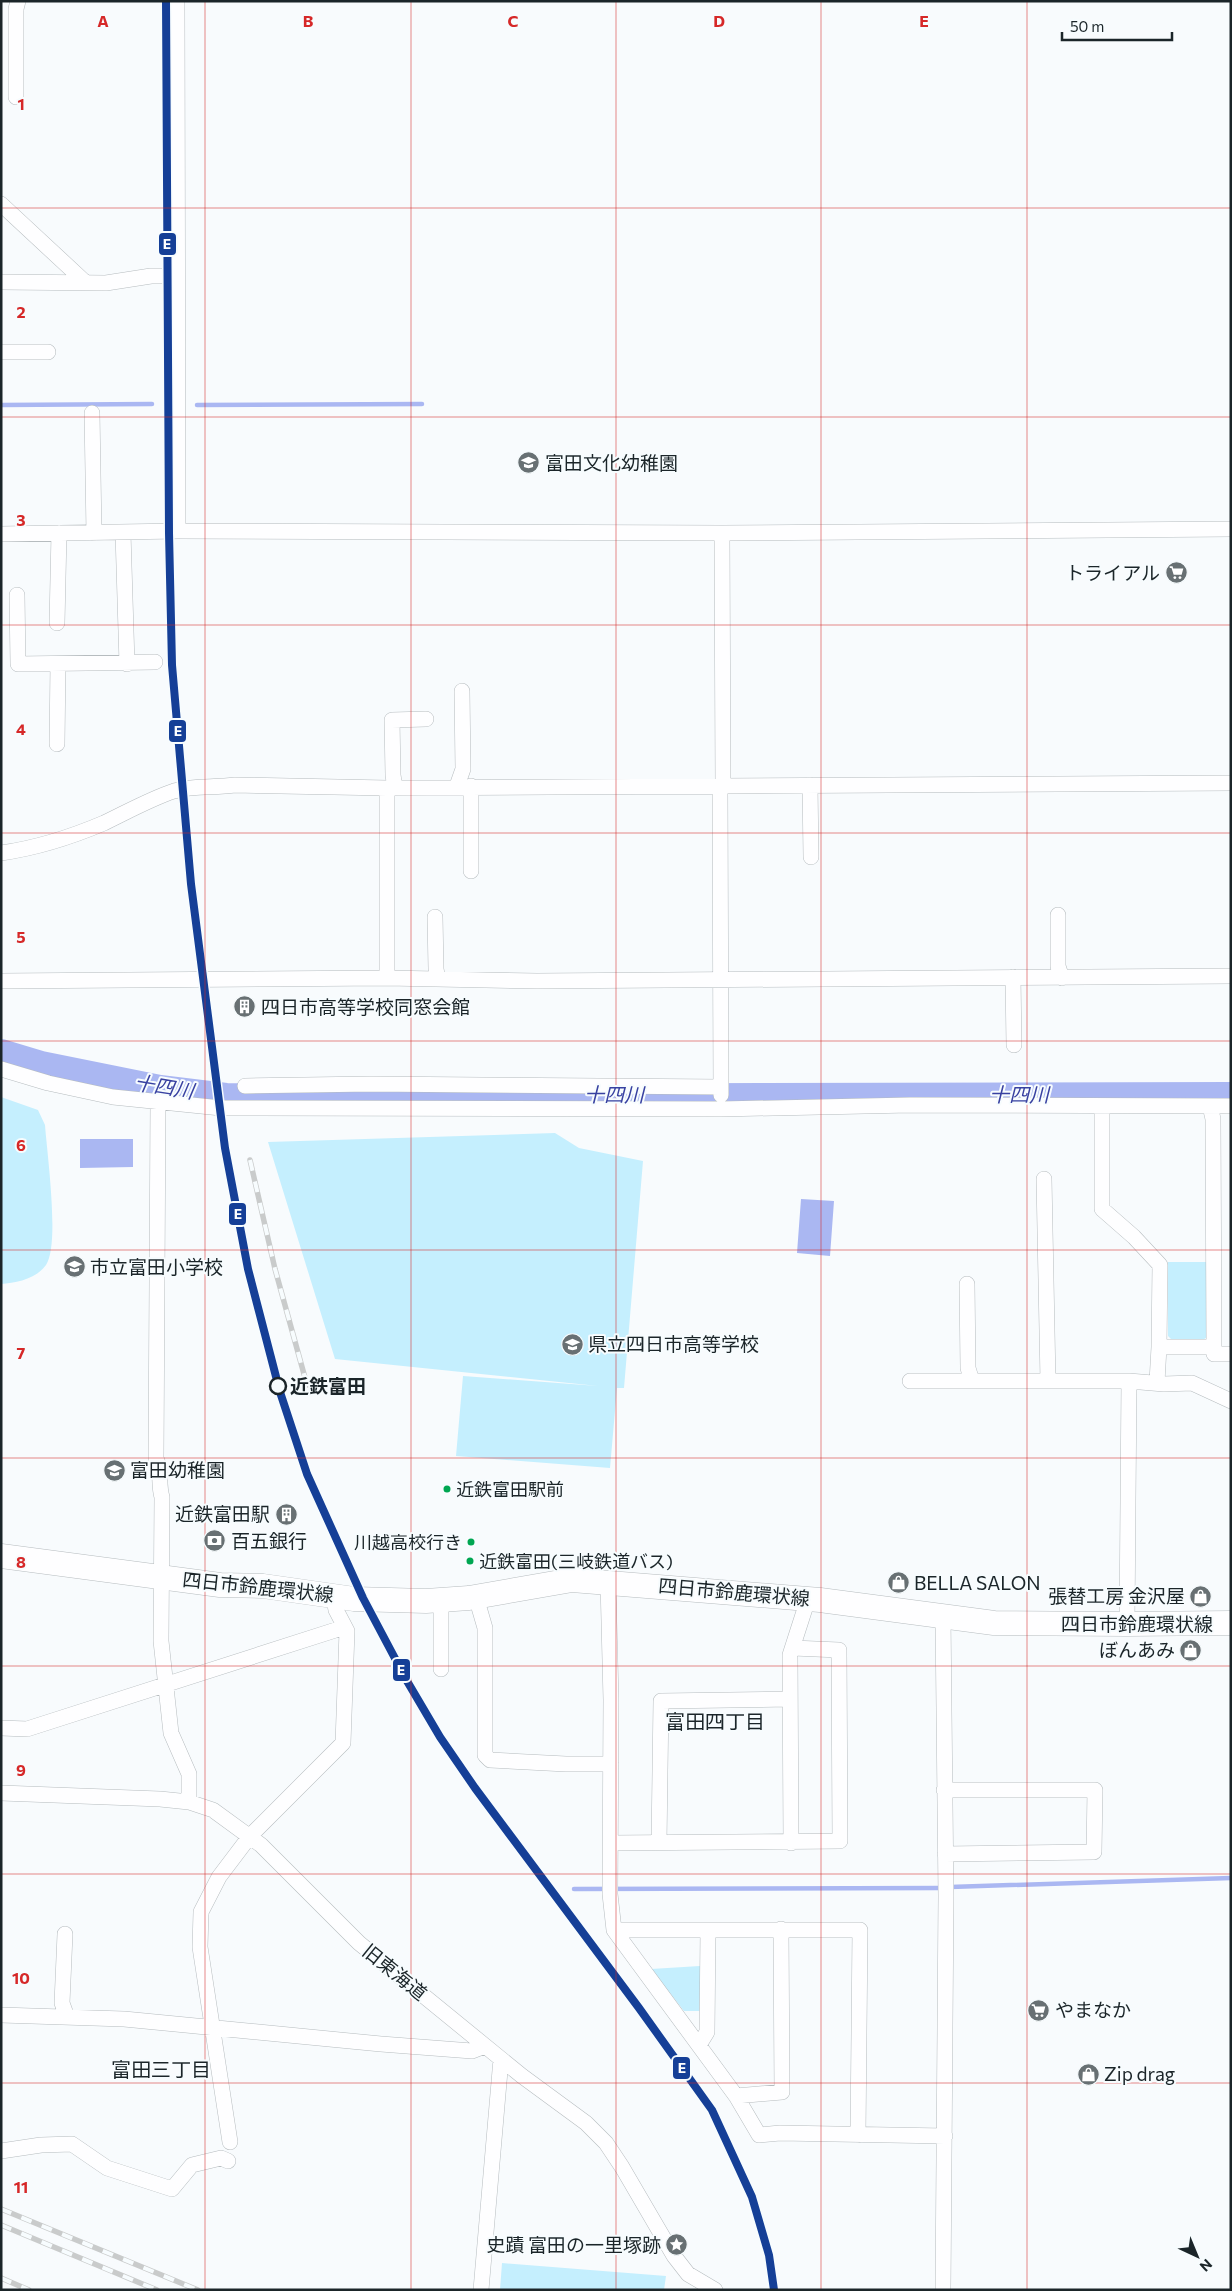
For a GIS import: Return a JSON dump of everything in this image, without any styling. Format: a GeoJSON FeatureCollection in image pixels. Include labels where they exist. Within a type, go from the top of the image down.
{"type":"FeatureCollection","features":[{"type":"Feature","properties":{"kind":"main road","name":"四日市鈴鹿環状線"},"geometry":{"type":"LineString","coordinates":[[1,1556],[220,1585],[263,1586],[333,1594],[354,1599],[441,1600],[476,1597],[572,1580],[808,1598],[909,1610],[943,1617],[994,1623],[1231,1623]]}},
{"type":"Feature","properties":{"kind":"street"},"geometry":{"type":"LineString","coordinates":[[16,97],[16,9],[18,1]]}},
{"type":"Feature","properties":{"kind":"street"},"geometry":{"type":"LineString","coordinates":[[177,1],[178,531]]}},
{"type":"Feature","properties":{"kind":"street"},"geometry":{"type":"LineString","coordinates":[[1,204],[86,283]]}},
{"type":"Feature","properties":{"kind":"street"},"geometry":{"type":"LineString","coordinates":[[1,282],[86,283],[127,281],[151,276],[167,276]]}},
{"type":"Feature","properties":{"kind":"street"},"geometry":{"type":"LineString","coordinates":[[1,352],[48,352]]}},
{"type":"Feature","properties":{"kind":"street"},"geometry":{"type":"LineString","coordinates":[[92,413],[94,532]]}},
{"type":"Feature","properties":{"kind":"street"},"geometry":{"type":"LineString","coordinates":[[1,534],[178,531],[722,533],[1231,529]]}},
{"type":"Feature","properties":{"kind":"street"},"geometry":{"type":"LineString","coordinates":[[57,623],[59,533]]}},
{"type":"Feature","properties":{"kind":"street"},"geometry":{"type":"LineString","coordinates":[[122,533],[127,664]]}},
{"type":"Feature","properties":{"kind":"street"},"geometry":{"type":"LineString","coordinates":[[721,1107],[722,533]]}},
{"type":"Feature","properties":{"kind":"street"},"geometry":{"type":"LineString","coordinates":[[17,595],[18,664],[127,664],[155,662]]}},
{"type":"Feature","properties":{"kind":"street"},"geometry":{"type":"LineString","coordinates":[[57,744],[58,664]]}},
{"type":"Feature","properties":{"kind":"street"},"geometry":{"type":"LineString","coordinates":[[462,691],[463,769],[471,871]]}},
{"type":"Feature","properties":{"kind":"street"},"geometry":{"type":"LineString","coordinates":[[387,978],[391,788],[393,775],[392,720],[426,719]]}},
{"type":"Feature","properties":{"kind":"street"},"geometry":{"type":"LineString","coordinates":[[1,853],[42,846],[103,823],[159,797],[191,787],[235,785],[391,788],[464,786],[722,787],[1231,783]]}},
{"type":"Feature","properties":{"kind":"street"},"geometry":{"type":"LineString","coordinates":[[810,785],[811,857]]}},
{"type":"Feature","properties":{"kind":"street"},"geometry":{"type":"LineString","coordinates":[[1058,915],[1058,966],[1062,978]]}},
{"type":"Feature","properties":{"kind":"street"},"geometry":{"type":"LineString","coordinates":[[435,917],[436,969],[438,979]]}},
{"type":"Feature","properties":{"kind":"street"},"geometry":{"type":"LineString","coordinates":[[1,981],[1231,976]]}},
{"type":"Feature","properties":{"kind":"street"},"geometry":{"type":"LineString","coordinates":[[1013,977],[1014,1046]]}},
{"type":"Feature","properties":{"kind":"street"},"geometry":{"type":"LineString","coordinates":[[1,1069],[48,1083],[104,1095],[158,1103],[231,1108],[910,1105],[1231,1106]]}},
{"type":"Feature","properties":{"kind":"street"},"geometry":{"type":"LineString","coordinates":[[245,1086],[371,1084],[721,1088]]}},
{"type":"Feature","properties":{"kind":"street"},"geometry":{"type":"LineString","coordinates":[[158,1103],[156,1458],[159,1463],[159,1489],[162,1497],[161,1641],[171,1734],[189,1774],[189,1802]]}},
{"type":"Feature","properties":{"kind":"street"},"geometry":{"type":"LineString","coordinates":[[1210,1106],[1213,1119],[1214,1354],[1231,1354]]}},
{"type":"Feature","properties":{"kind":"street"},"geometry":{"type":"LineString","coordinates":[[1102,1107],[1102,1209],[1134,1237],[1160,1266],[1160,1347],[1157,1382]]}},
{"type":"Feature","properties":{"kind":"street"},"geometry":{"type":"LineString","coordinates":[[1044,1178],[1048,1381]]}},
{"type":"Feature","properties":{"kind":"street"},"geometry":{"type":"LineString","coordinates":[[967,1284],[968,1368],[972,1381]]}},
{"type":"Feature","properties":{"kind":"street"},"geometry":{"type":"LineString","coordinates":[[1160,1347],[1214,1347]]}},
{"type":"Feature","properties":{"kind":"street"},"geometry":{"type":"LineString","coordinates":[[910,1381],[1129,1381],[1164,1384],[1192,1383],[1231,1401]]}},
{"type":"Feature","properties":{"kind":"street"},"geometry":{"type":"LineString","coordinates":[[1127,1624],[1129,1381]]}},
{"type":"Feature","properties":{"kind":"street"},"geometry":{"type":"LineString","coordinates":[[608,1582],[611,1764],[610,1888],[614,1930],[736,2096],[759,2135],[945,2136]]}},
{"type":"Feature","properties":{"kind":"street"},"geometry":{"type":"LineString","coordinates":[[230,2142],[200,1947],[201,1912],[219,1877],[250,1836],[343,1743],[347,1631],[336,1610],[333,1594]]}},
{"type":"Feature","properties":{"kind":"street"},"geometry":{"type":"LineString","coordinates":[[476,1597],[485,1628],[485,1755],[490,1760],[611,1764]]}},
{"type":"Feature","properties":{"kind":"street"},"geometry":{"type":"LineString","coordinates":[[791,1843],[790,1654],[808,1598]]}},
{"type":"Feature","properties":{"kind":"street"},"geometry":{"type":"LineString","coordinates":[[441,1600],[441,1669]]}},
{"type":"Feature","properties":{"kind":"street"},"geometry":{"type":"LineString","coordinates":[[943,1617],[946,1854],[943,2290]]}},
{"type":"Feature","properties":{"kind":"street"},"geometry":{"type":"LineString","coordinates":[[1,1728],[27,1730],[345,1627]]}},
{"type":"Feature","properties":{"kind":"street"},"geometry":{"type":"LineString","coordinates":[[611,1844],[840,1841],[838,1650],[793,1648]]}},
{"type":"Feature","properties":{"kind":"street"},"geometry":{"type":"LineString","coordinates":[[659,1843],[660,1701],[789,1699]]}},
{"type":"Feature","properties":{"kind":"street"},"geometry":{"type":"LineString","coordinates":[[944,1790],[1095,1790],[1094,1852],[946,1854]]}},
{"type":"Feature","properties":{"kind":"street","name":"旧東海道"},"geometry":{"type":"LineString","coordinates":[[1,1793],[160,1799],[189,1802],[213,1810],[250,1836],[280,1863],[335,1922],[359,1943],[501,2059],[586,2123],[606,2143],[622,2167],[674,2256],[688,2274],[715,2290]]}},
{"type":"Feature","properties":{"kind":"street"},"geometry":{"type":"LineString","coordinates":[[736,2096],[782,2092],[781,1929]]}},
{"type":"Feature","properties":{"kind":"street"},"geometry":{"type":"LineString","coordinates":[[614,1930],[860,1930],[858,2135]]}},
{"type":"Feature","properties":{"kind":"street"},"geometry":{"type":"LineString","coordinates":[[699,2045],[707,2032],[708,1930]]}},
{"type":"Feature","properties":{"kind":"street"},"geometry":{"type":"LineString","coordinates":[[65,1934],[62,2003],[67,2017]]}},
{"type":"Feature","properties":{"kind":"street"},"geometry":{"type":"LineString","coordinates":[[1,2015],[124,2019],[472,2051],[485,2046]]}},
{"type":"Feature","properties":{"kind":"street"},"geometry":{"type":"LineString","coordinates":[[481,2290],[501,2059]]}},
{"type":"Feature","properties":{"kind":"street"},"geometry":{"type":"LineString","coordinates":[[1,2151],[40,2145],[72,2144],[107,2168],[172,2188],[192,2165],[221,2158],[228,2161]]}},
{"type":"Feature","properties":{"kind":"shaded area"},"geometry":{"type":"Polygon","coordinates":[[[1,1097],[38,1110],[45,1125],[50,1176],[52,1239],[50,1254],[42,1270],[31,1277],[13,1283],[1,1284],[1,1097]]]}},
{"type":"Feature","properties":{"kind":"shaded area"},"geometry":{"type":"Polygon","coordinates":[[[555,1133],[579,1148],[643,1161],[624,1388],[617,1388],[610,1468],[456,1456],[463,1376],[598,1386],[335,1359],[268,1142],[555,1133]]]}},
{"type":"Feature","properties":{"kind":"shaded area"},"geometry":{"type":"Polygon","coordinates":[[[1168,1262],[1207,1262],[1207,1337],[1203,1340],[1172,1340],[1168,1336],[1168,1262]]]}},
{"type":"Feature","properties":{"kind":"shaded area"},"geometry":{"type":"Polygon","coordinates":[[[700,1966],[700,2011],[684,2011],[651,1969],[700,1966]]]}},
{"type":"Feature","properties":{"kind":"shaded area"},"geometry":{"type":"Polygon","coordinates":[[[502,2263],[666,2276],[664,2290],[500,2290],[502,2263]]]}},
{"type":"Feature","properties":{"kind":"water"},"geometry":{"type":"Polygon","coordinates":[[[80,1139],[133,1139],[133,1167],[80,1168],[80,1139]]]}},
{"type":"Feature","properties":{"kind":"water"},"geometry":{"type":"Polygon","coordinates":[[[801,1199],[834,1201],[830,1256],[797,1253],[801,1199]]]}},
{"type":"Feature","properties":{"kind":"waterway"},"geometry":{"type":"LineString","coordinates":[[1,405],[152,404]]}},
{"type":"Feature","properties":{"kind":"waterway"},"geometry":{"type":"LineString","coordinates":[[197,405],[422,404]]}},
{"type":"Feature","properties":{"kind":"waterway","name":"十四川"},"geometry":{"type":"LineString","coordinates":[[1,1052],[41,1064],[160,1088],[226,1096],[1231,1095]]}},
{"type":"Feature","properties":{"kind":"waterway"},"geometry":{"type":"LineString","coordinates":[[950,1887],[1231,1878]]}},
{"type":"Feature","properties":{"kind":"waterway"},"geometry":{"type":"LineString","coordinates":[[574,1889],[942,1888]]}},
{"type":"Feature","properties":{"kind":"railway"},"geometry":{"type":"LineString","coordinates":[[250,1160],[275,1269],[307,1385]]}},
{"type":"Feature","properties":{"kind":"railway"},"geometry":{"type":"LineString","coordinates":[[1,2209],[198,2290]]}},
{"type":"Feature","properties":{"kind":"railway"},"geometry":{"type":"LineString","coordinates":[[1,2225],[157,2290]]}},
{"type":"Feature","properties":{"kind":"railway"},"geometry":{"type":"LineString","coordinates":[[1,2278],[29,2290]]}},
{"type":"Feature","properties":{"kind":"transit line","name":"E"},"geometry":{"type":"LineString","coordinates":[[166,1],[169,533],[172,665],[191,884],[225,1148],[248,1269],[280,1392],[307,1474],[363,1598],[407,1681],[440,1737],[475,1788],[639,2008],[712,2110],[752,2197],[769,2255],[774,2290]]}},
{"type":"Feature","properties":{"kind":"place","name":"富田文化幼稚園"},"geometry":{"type":"Point","coordinates":[529,463]}},
{"type":"Feature","properties":{"kind":"place","name":"トライアル"},"geometry":{"type":"Point","coordinates":[1176,573]}},
{"type":"Feature","properties":{"kind":"place","name":"四日市高等学校同窓会館"},"geometry":{"type":"Point","coordinates":[245,1007]}},
{"type":"Feature","properties":{"kind":"place","name":"市立富田小学校"},"geometry":{"type":"Point","coordinates":[74,1267]}},
{"type":"Feature","properties":{"kind":"place","name":"県立四日市高等学校"},"geometry":{"type":"Point","coordinates":[572,1344]}},
{"type":"Feature","properties":{"kind":"place","name":"近鉄富田"},"geometry":{"type":"Point","coordinates":[278,1386]}},
{"type":"Feature","properties":{"kind":"place","name":"富田幼稚園"},"geometry":{"type":"Point","coordinates":[114,1470]}},
{"type":"Feature","properties":{"kind":"place","name":"近鉄富田駅前"},"geometry":{"type":"Point","coordinates":[447,1489]}},
{"type":"Feature","properties":{"kind":"place","name":"近鉄富田駅"},"geometry":{"type":"Point","coordinates":[286,1514]}},
{"type":"Feature","properties":{"kind":"place","name":"百五銀行"},"geometry":{"type":"Point","coordinates":[215,1541]}},
{"type":"Feature","properties":{"kind":"place","name":"川越高校行き"},"geometry":{"type":"Point","coordinates":[471,1542]}},
{"type":"Feature","properties":{"kind":"place","name":"近鉄富田(三岐鉄道バス)"},"geometry":{"type":"Point","coordinates":[470,1561]}},
{"type":"Feature","properties":{"kind":"place","name":"BELLA SALON"},"geometry":{"type":"Point","coordinates":[898,1583]}},
{"type":"Feature","properties":{"kind":"place","name":"張替工房 金沢屋"},"geometry":{"type":"Point","coordinates":[1201,1596]}},
{"type":"Feature","properties":{"kind":"place","name":"ぼんあみ"},"geometry":{"type":"Point","coordinates":[1191,1650]}},
{"type":"Feature","properties":{"kind":"place","name":"やまなか"},"geometry":{"type":"Point","coordinates":[1039,2010]}},
{"type":"Feature","properties":{"kind":"place","name":"Zip drag"},"geometry":{"type":"Point","coordinates":[1088,2074]}},
{"type":"Feature","properties":{"kind":"place","name":"史蹟 富田の一里塚跡"},"geometry":{"type":"Point","coordinates":[677,2245]}},
{"type":"Feature","properties":{"kind":"district","name":"富田四丁目"},"geometry":{"type":"Point","coordinates":[715,1722]}},
{"type":"Feature","properties":{"kind":"district","name":"富田三丁目"},"geometry":{"type":"Point","coordinates":[161,2070]}}]}
